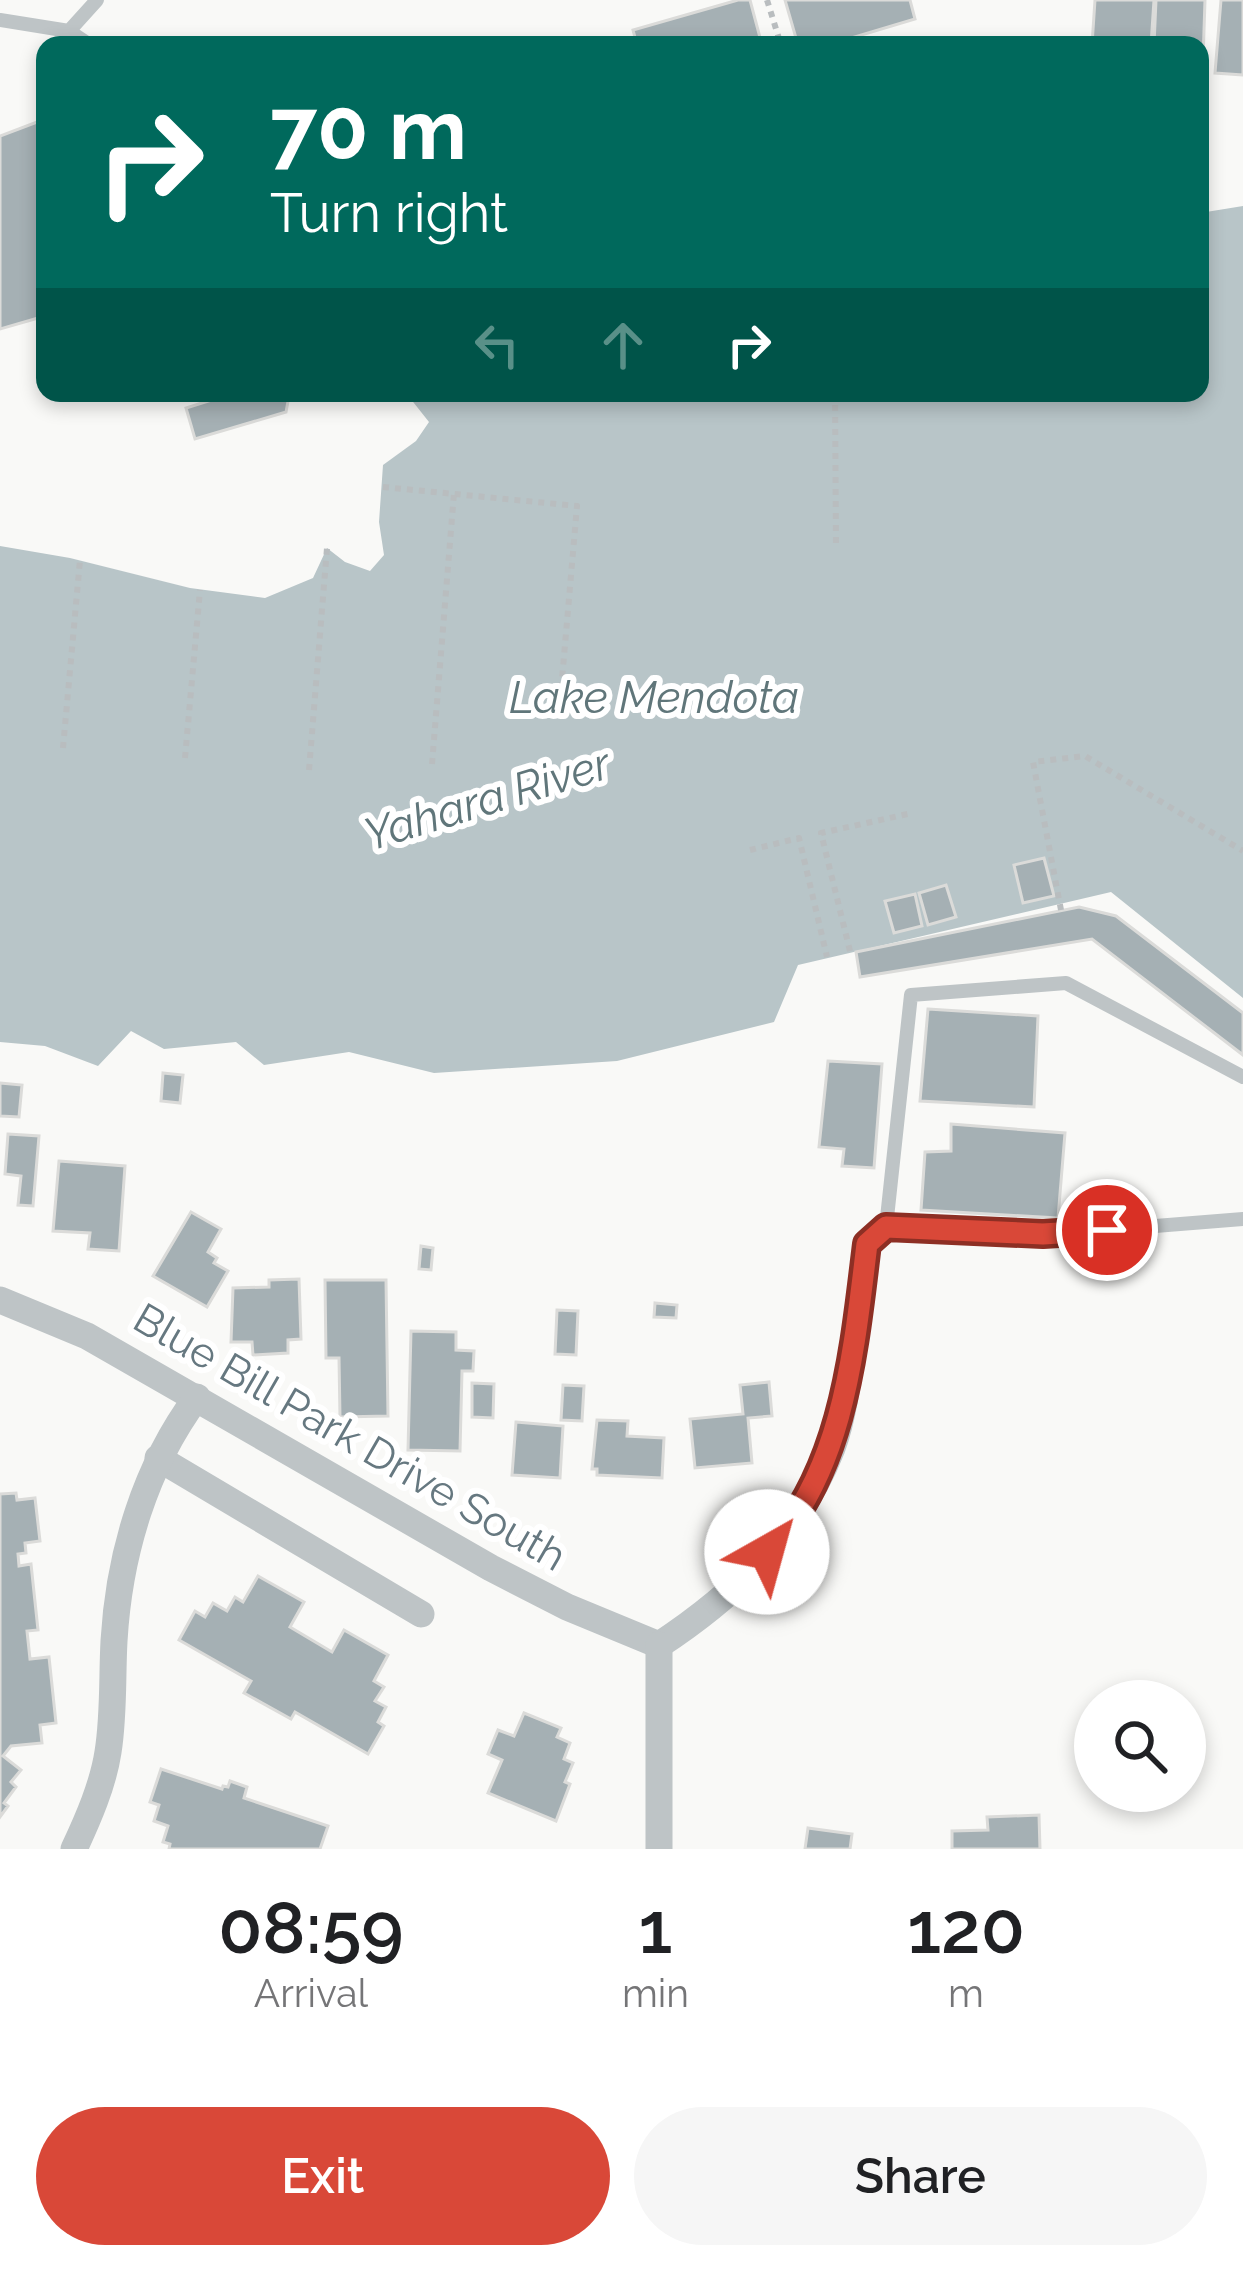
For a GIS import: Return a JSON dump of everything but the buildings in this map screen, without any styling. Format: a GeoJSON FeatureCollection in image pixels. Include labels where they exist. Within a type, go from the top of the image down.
{"type":"FeatureCollection","features":[{"type":"Feature","properties":{"kind":"street"},"geometry":{"type":"LineString","coordinates":[[659,1849],[659,1645],[713,1610],[795,1523],[833,1445],[861,1294]]}},
{"type":"Feature","properties":{"kind":"street","name":"Blue Bill Park Drive South"},"geometry":{"type":"LineString","coordinates":[[0,1300],[87,1336],[491,1568],[567,1607],[659,1645]]}},
{"type":"Feature","properties":{"kind":"street"},"geometry":{"type":"LineString","coordinates":[[74,1849],[107,1757],[120,1588],[145,1489],[174,1428],[197,1397]]}},
{"type":"Feature","properties":{"kind":"street"},"geometry":{"type":"LineString","coordinates":[[158,1458],[422,1614]]}},
{"type":"Feature","properties":{"kind":"lane"},"geometry":{"type":"LineString","coordinates":[[69,31],[97,0]]}},
{"type":"Feature","properties":{"kind":"lane"},"geometry":{"type":"LineString","coordinates":[[0,20],[76,36]]}},
{"type":"Feature","properties":{"kind":"lane"},"geometry":{"type":"LineString","coordinates":[[861,1294],[867,1244],[886,1227],[911,995],[1066,983],[1243,1077]]}},
{"type":"Feature","properties":{"kind":"lane"},"geometry":{"type":"LineString","coordinates":[[886,1227],[1043,1234],[1243,1219]]}},
{"type":"Feature","properties":{"kind":"path"},"geometry":{"type":"LineString","coordinates":[[767,0],[778,36]]}},
{"type":"Feature","properties":{"kind":"path"},"geometry":{"type":"LineString","coordinates":[[835,402],[836,546]]}},
{"type":"Feature","properties":{"kind":"path"},"geometry":{"type":"LineString","coordinates":[[383,487],[577,506],[559,714]]}},
{"type":"Feature","properties":{"kind":"path"},"geometry":{"type":"LineString","coordinates":[[432,764],[454,494]]}},
{"type":"Feature","properties":{"kind":"path"},"geometry":{"type":"LineString","coordinates":[[309,770],[327,548]]}},
{"type":"Feature","properties":{"kind":"path"},"geometry":{"type":"LineString","coordinates":[[63,748],[80,560]]}},
{"type":"Feature","properties":{"kind":"path"},"geometry":{"type":"LineString","coordinates":[[185,758],[200,590]]}},
{"type":"Feature","properties":{"kind":"path"},"geometry":{"type":"LineString","coordinates":[[1061,910],[1034,762],[1085,756],[1243,851]]}},
{"type":"Feature","properties":{"kind":"path"},"geometry":{"type":"LineString","coordinates":[[850,951],[821,833],[912,813]]}},
{"type":"Feature","properties":{"kind":"path"},"geometry":{"type":"LineString","coordinates":[[750,850],[800,838],[827,957]]}},
{"type":"Feature","properties":{"kind":"water","name":"Lake Mendota"},"geometry":{"type":"Polygon","coordinates":[[[1243,206],[1243,998],[1111,892],[798,965],[774,1022],[617,1061],[434,1073],[349,1052],[264,1065],[236,1042],[164,1049],[131,1031],[98,1066],[45,1046],[0,1042],[0,546],[190,588],[265,598],[313,578],[327,548],[345,562],[370,571],[384,555],[379,522],[383,465],[416,441],[429,422],[413,402],[1209,402],[1209,212],[1243,206]]]}},
{"type":"Feature","properties":{"kind":"route"},"geometry":{"type":"LineString","coordinates":[[767,1552],[795,1523],[833,1445],[867,1244],[886,1227],[1043,1234],[1107,1230]]}},
{"type":"Feature","properties":{"kind":"water label","name":"Yahara River"},"geometry":{"type":"Point","coordinates":[487,799]}}]}
